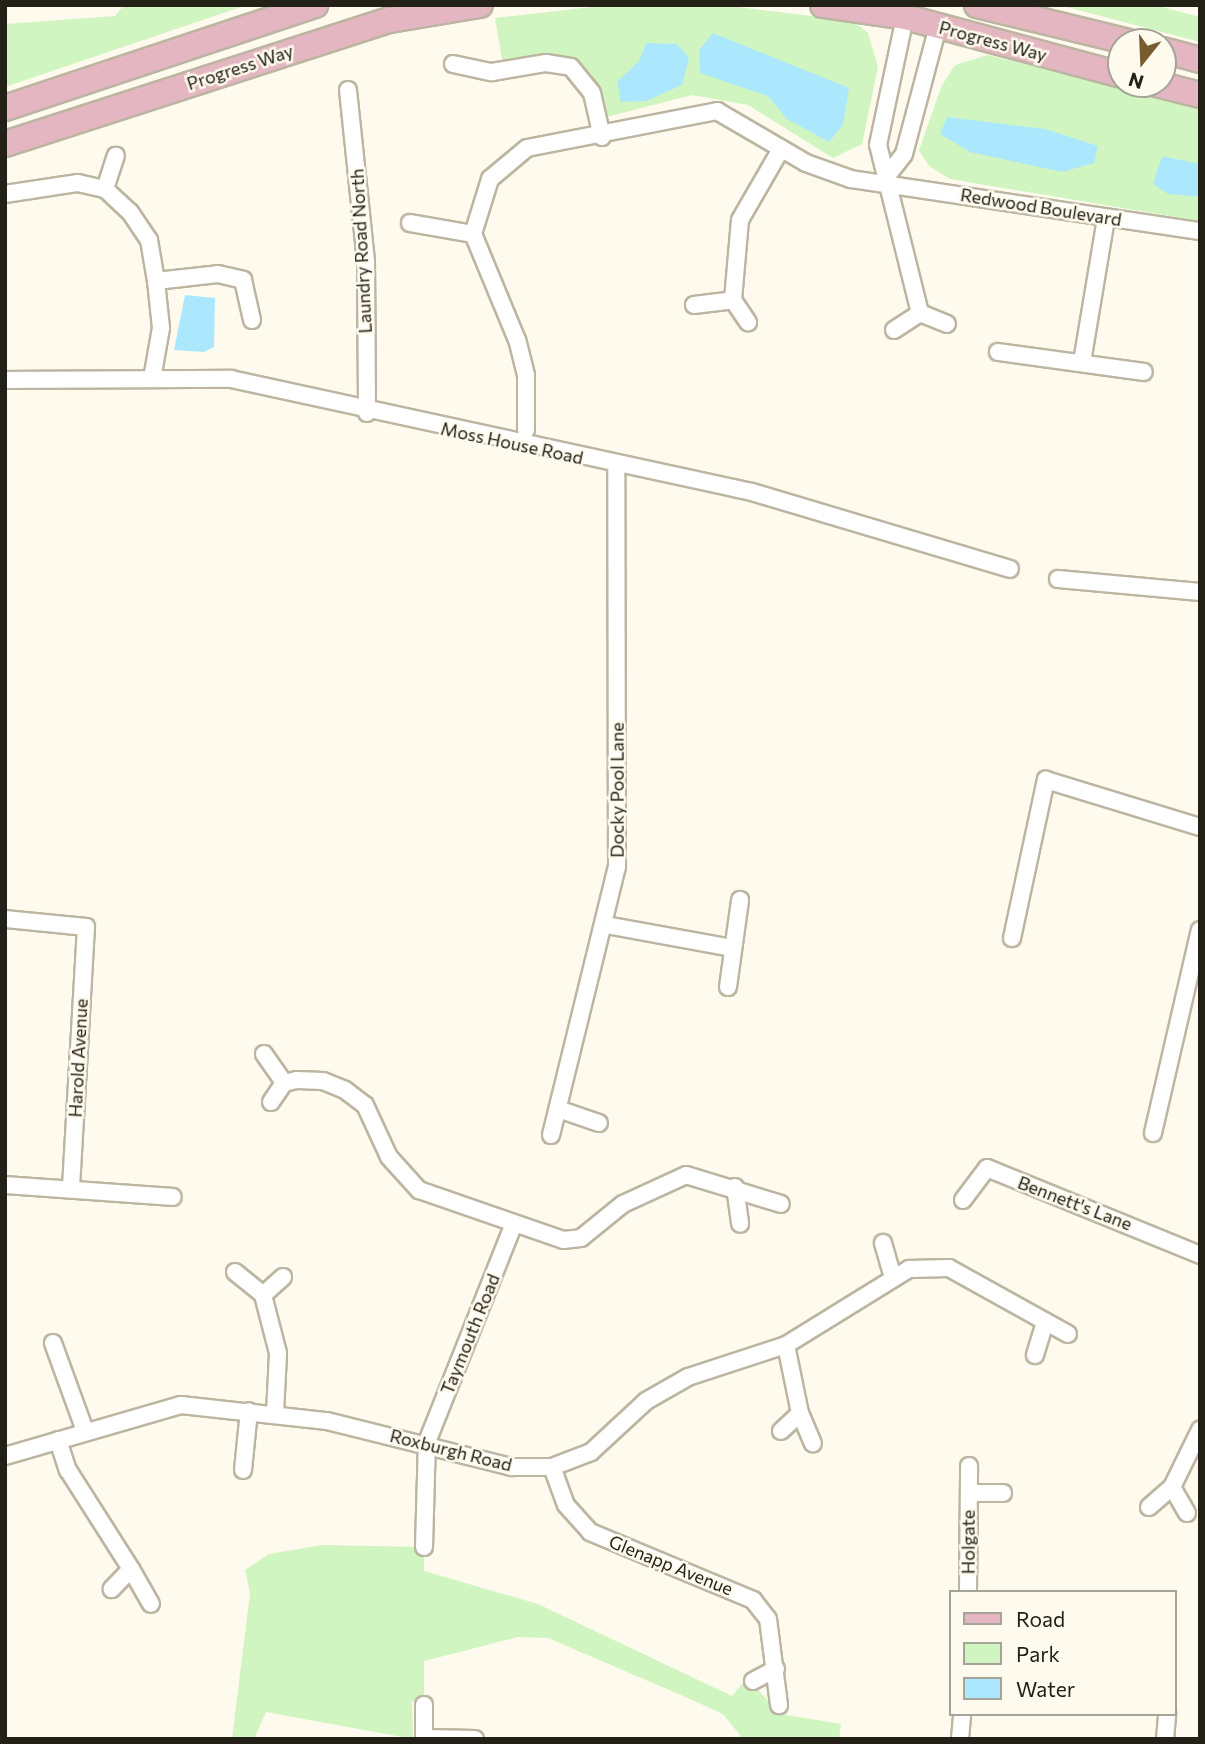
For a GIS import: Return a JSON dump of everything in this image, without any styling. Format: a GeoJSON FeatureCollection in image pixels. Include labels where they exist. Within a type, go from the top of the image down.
{"type":"FeatureCollection","features":[{"type":"Feature","properties":{"kind":"main road","name":"Progress Way"},"geometry":{"type":"LineString","coordinates":[[5,108],[315,5]]}},
{"type":"Feature","properties":{"kind":"main road","name":"Progress Way"},"geometry":{"type":"LineString","coordinates":[[5,144],[390,20],[480,5]]}},
{"type":"Feature","properties":{"kind":"main road","name":"Progress Way"},"geometry":{"type":"LineString","coordinates":[[823,5],[925,18],[1107,71]]}},
{"type":"Feature","properties":{"kind":"main road","name":"Progress Way"},"geometry":{"type":"LineString","coordinates":[[977,5],[1107,37]]}},
{"type":"Feature","properties":{"kind":"main road"},"geometry":{"type":"LineString","coordinates":[[1177,54],[1200,60]]}},
{"type":"Feature","properties":{"kind":"main road"},"geometry":{"type":"LineString","coordinates":[[1177,89],[1200,95]]}},
{"type":"Feature","properties":{"kind":"street"},"geometry":{"type":"LineString","coordinates":[[883,181],[904,154],[925,18]]}},
{"type":"Feature","properties":{"kind":"street"},"geometry":{"type":"LineString","coordinates":[[919,313],[883,181],[878,145],[925,18]]}},
{"type":"Feature","properties":{"kind":"street"},"geometry":{"type":"LineString","coordinates":[[453,64],[492,72],[546,62],[571,67],[592,93],[602,137]]}},
{"type":"Feature","properties":{"kind":"street","name":"Laundry Road North"},"geometry":{"type":"LineString","coordinates":[[348,90],[366,262],[367,413]]}},
{"type":"Feature","properties":{"kind":"street","name":"Redwood Boulevard"},"geometry":{"type":"LineString","coordinates":[[473,234],[490,179],[514,154],[717,111],[780,149],[832,174],[1200,231]]}},
{"type":"Feature","properties":{"kind":"street"},"geometry":{"type":"LineString","coordinates":[[748,322],[733,300],[740,220],[780,149]]}},
{"type":"Feature","properties":{"kind":"street"},"geometry":{"type":"LineString","coordinates":[[105,190],[116,156]]}},
{"type":"Feature","properties":{"kind":"street"},"geometry":{"type":"LineString","coordinates":[[5,194],[57,184],[105,190],[149,240],[161,328],[152,379]]}},
{"type":"Feature","properties":{"kind":"street"},"geometry":{"type":"LineString","coordinates":[[1082,362],[1106,218]]}},
{"type":"Feature","properties":{"kind":"street"},"geometry":{"type":"LineString","coordinates":[[410,223],[473,234],[517,340],[526,375],[526,430]]}},
{"type":"Feature","properties":{"kind":"street"},"geometry":{"type":"LineString","coordinates":[[156,281],[218,274],[243,280],[252,320]]}},
{"type":"Feature","properties":{"kind":"street"},"geometry":{"type":"LineString","coordinates":[[694,305],[733,300]]}},
{"type":"Feature","properties":{"kind":"street"},"geometry":{"type":"LineString","coordinates":[[919,313],[947,324]]}},
{"type":"Feature","properties":{"kind":"street"},"geometry":{"type":"LineString","coordinates":[[894,330],[919,313]]}},
{"type":"Feature","properties":{"kind":"street"},"geometry":{"type":"LineString","coordinates":[[998,352],[1144,372]]}},
{"type":"Feature","properties":{"kind":"street","name":"Moss House Road"},"geometry":{"type":"LineString","coordinates":[[5,380],[231,379],[367,413],[752,492],[1010,569]]}},
{"type":"Feature","properties":{"kind":"street","name":"Docky Pool Lane"},"geometry":{"type":"LineString","coordinates":[[551,1135],[561,1110],[606,925],[617,867],[617,464]]}},
{"type":"Feature","properties":{"kind":"street"},"geometry":{"type":"LineString","coordinates":[[1058,579],[1200,592]]}},
{"type":"Feature","properties":{"kind":"street"},"geometry":{"type":"LineString","coordinates":[[1012,938],[1046,780],[1200,827]]}},
{"type":"Feature","properties":{"kind":"street"},"geometry":{"type":"LineString","coordinates":[[728,987],[740,900]]}},
{"type":"Feature","properties":{"kind":"street","name":"Harold Avenue"},"geometry":{"type":"LineString","coordinates":[[5,919],[86,927],[71,1190]]}},
{"type":"Feature","properties":{"kind":"street"},"geometry":{"type":"LineString","coordinates":[[606,925],[733,948]]}},
{"type":"Feature","properties":{"kind":"street"},"geometry":{"type":"LineString","coordinates":[[1153,1133],[1200,930]]}},
{"type":"Feature","properties":{"kind":"street"},"geometry":{"type":"LineString","coordinates":[[264,1054],[284,1083]]}},
{"type":"Feature","properties":{"kind":"street"},"geometry":{"type":"LineString","coordinates":[[284,1083],[323,1080],[355,1096],[403,1178],[436,1199],[513,1226],[573,1241],[623,1204],[686,1175],[735,1186],[782,1205]]}},
{"type":"Feature","properties":{"kind":"street"},"geometry":{"type":"LineString","coordinates":[[271,1102],[284,1083]]}},
{"type":"Feature","properties":{"kind":"street"},"geometry":{"type":"LineString","coordinates":[[561,1110],[599,1123]]}},
{"type":"Feature","properties":{"kind":"street","name":"Bennett's Lane"},"geometry":{"type":"LineString","coordinates":[[963,1200],[986,1168],[1200,1255]]}},
{"type":"Feature","properties":{"kind":"street"},"geometry":{"type":"LineString","coordinates":[[5,1185],[173,1197]]}},
{"type":"Feature","properties":{"kind":"street"},"geometry":{"type":"LineString","coordinates":[[735,1186],[740,1224]]}},
{"type":"Feature","properties":{"kind":"street","name":"Taymouth Road"},"geometry":{"type":"LineString","coordinates":[[427,1442],[513,1226]]}},
{"type":"Feature","properties":{"kind":"street"},"geometry":{"type":"LineString","coordinates":[[883,1243],[892,1274],[949,1268],[1044,1325],[1068,1334]]}},
{"type":"Feature","properties":{"kind":"street"},"geometry":{"type":"LineString","coordinates":[[235,1272],[263,1295],[278,1353],[275,1413]]}},
{"type":"Feature","properties":{"kind":"street","name":"Roxburgh Road"},"geometry":{"type":"LineString","coordinates":[[5,1456],[162,1406],[275,1413],[427,1442],[512,1466],[552,1467],[592,1452],[646,1401],[688,1377],[786,1345],[846,1313],[892,1274]]}},
{"type":"Feature","properties":{"kind":"street"},"geometry":{"type":"LineString","coordinates":[[263,1295],[283,1277]]}},
{"type":"Feature","properties":{"kind":"street"},"geometry":{"type":"LineString","coordinates":[[1035,1355],[1044,1325]]}},
{"type":"Feature","properties":{"kind":"street"},"geometry":{"type":"LineString","coordinates":[[53,1343],[85,1431]]}},
{"type":"Feature","properties":{"kind":"street"},"geometry":{"type":"LineString","coordinates":[[786,1345],[800,1413],[814,1443]]}},
{"type":"Feature","properties":{"kind":"street"},"geometry":{"type":"LineString","coordinates":[[243,1470],[250,1411]]}},
{"type":"Feature","properties":{"kind":"street"},"geometry":{"type":"LineString","coordinates":[[781,1430],[800,1413]]}},
{"type":"Feature","properties":{"kind":"street"},"geometry":{"type":"LineString","coordinates":[[1149,1507],[1172,1487],[1200,1430]]}},
{"type":"Feature","properties":{"kind":"street"},"geometry":{"type":"LineString","coordinates":[[58,1440],[68,1470],[151,1604]]}},
{"type":"Feature","properties":{"kind":"street"},"geometry":{"type":"LineString","coordinates":[[424,1547],[427,1442]]}},
{"type":"Feature","properties":{"kind":"street","name":"Holgate"},"geometry":{"type":"LineString","coordinates":[[968,1590],[969,1466]]}},
{"type":"Feature","properties":{"kind":"street","name":"Glenapp Avenue"},"geometry":{"type":"LineString","coordinates":[[552,1467],[566,1505],[590,1532],[753,1600],[768,1619],[779,1705]]}},
{"type":"Feature","properties":{"kind":"street"},"geometry":{"type":"LineString","coordinates":[[1172,1487],[1187,1513]]}},
{"type":"Feature","properties":{"kind":"street","name":"Holgate"},"geometry":{"type":"LineString","coordinates":[[969,1493],[1003,1493]]}},
{"type":"Feature","properties":{"kind":"street"},"geometry":{"type":"LineString","coordinates":[[112,1589],[131,1569]]}},
{"type":"Feature","properties":{"kind":"street"},"geometry":{"type":"LineString","coordinates":[[753,1681],[776,1670]]}},
{"type":"Feature","properties":{"kind":"street"},"geometry":{"type":"LineString","coordinates":[[424,1705],[424,1738],[475,1739]]}},
{"type":"Feature","properties":{"kind":"street"},"geometry":{"type":"LineString","coordinates":[[960,1739],[962,1716]]}},
{"type":"Feature","properties":{"kind":"street"},"geometry":{"type":"LineString","coordinates":[[1165,1739],[1167,1716]]}},
{"type":"Feature","properties":{"kind":"green space"},"geometry":{"type":"Polygon","coordinates":[[[124,5],[247,5],[5,87],[5,24],[115,16],[124,5]]]}},
{"type":"Feature","properties":{"kind":"green space"},"geometry":{"type":"Polygon","coordinates":[[[610,5],[737,7],[853,21],[868,33],[878,67],[862,144],[833,158],[748,105],[692,95],[599,119],[571,67],[504,70],[495,18],[610,5]]]}},
{"type":"Feature","properties":{"kind":"green space"},"geometry":{"type":"Polygon","coordinates":[[[1059,5],[1155,5],[1200,17],[1200,42],[1177,36],[1177,28],[1147,28],[1059,5]]]}},
{"type":"Feature","properties":{"kind":"green space"},"geometry":{"type":"Polygon","coordinates":[[[988,55],[1107,85],[1107,98],[1160,98],[1200,108],[1200,221],[950,179],[929,166],[919,150],[942,85],[955,65],[988,55]]]}},
{"type":"Feature","properties":{"kind":"green space"},"geometry":{"type":"Polygon","coordinates":[[[322,1545],[424,1547],[424,1571],[538,1604],[732,1696],[742,1684],[758,1690],[781,1714],[841,1724],[839,1739],[743,1739],[723,1714],[690,1699],[548,1638],[518,1637],[424,1661],[424,1701],[412,1701],[413,1739],[266,1712],[254,1739],[232,1739],[250,1593],[245,1570],[269,1554],[322,1545]]]}},
{"type":"Feature","properties":{"kind":"water"},"geometry":{"type":"Polygon","coordinates":[[[713,33],[849,88],[843,125],[829,142],[787,119],[768,96],[700,73],[699,50],[713,33]]]}},
{"type":"Feature","properties":{"kind":"water"},"geometry":{"type":"Polygon","coordinates":[[[646,43],[677,44],[689,58],[682,85],[646,101],[621,102],[617,82],[639,61],[646,43]]]}},
{"type":"Feature","properties":{"kind":"water"},"geometry":{"type":"Polygon","coordinates":[[[947,117],[1045,129],[1098,146],[1094,163],[1062,172],[970,152],[940,134],[947,117]]]}},
{"type":"Feature","properties":{"kind":"water"},"geometry":{"type":"Polygon","coordinates":[[[1162,156],[1200,164],[1200,197],[1168,194],[1153,184],[1162,156]]]}},
{"type":"Feature","properties":{"kind":"water"},"geometry":{"type":"Polygon","coordinates":[[[185,295],[215,298],[214,347],[204,352],[174,350],[185,295]]]}}]}
